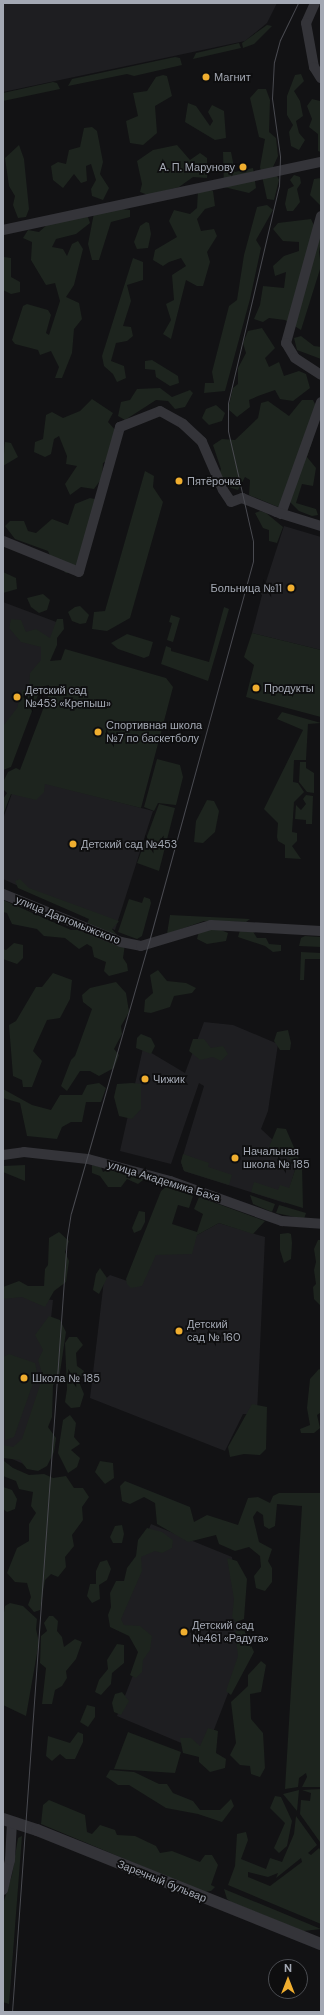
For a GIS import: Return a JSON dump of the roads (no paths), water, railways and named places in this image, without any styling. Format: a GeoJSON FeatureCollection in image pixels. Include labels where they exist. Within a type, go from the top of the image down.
{"type":"FeatureCollection","features":[{"type":"Feature","properties":{"kind":"street"},"geometry":{"type":"LineString","coordinates":[[315,3],[306,22],[314,67],[321,78]]}},
{"type":"Feature","properties":{"kind":"street"},"geometry":{"type":"LineString","coordinates":[[3,230],[321,162]]}},
{"type":"Feature","properties":{"kind":"street"},"geometry":{"type":"LineString","coordinates":[[321,216],[286,343],[295,358],[321,375]]}},
{"type":"Feature","properties":{"kind":"street"},"geometry":{"type":"LineString","coordinates":[[282,514],[321,402]]}},
{"type":"Feature","properties":{"kind":"street"},"geometry":{"type":"LineString","coordinates":[[3,541],[79,572],[120,427],[160,411],[183,424],[202,442],[223,490],[231,502],[242,498],[282,514],[321,526]]}},
{"type":"Feature","properties":{"kind":"street","name":"улица Даргомыжского"},"geometry":{"type":"LineString","coordinates":[[3,894],[121,942],[141,946],[211,925],[321,931]]}},
{"type":"Feature","properties":{"kind":"street","name":"улица Академика Баха"},"geometry":{"type":"LineString","coordinates":[[3,1155],[24,1152],[88,1159],[170,1180],[282,1221],[321,1224]]}},
{"type":"Feature","properties":{"kind":"street"},"geometry":{"type":"LineString","coordinates":[[3,1890],[10,1860],[8,1820]]}},
{"type":"Feature","properties":{"kind":"street","name":"Заречный бульвар"},"geometry":{"type":"LineString","coordinates":[[8,1820],[37,1830],[321,1944]]}},
{"type":"Feature","properties":{"kind":"tram line"},"geometry":{"type":"LineString","coordinates":[[12,2012],[67,1237],[71,1213],[148,945],[253,561],[253,541],[228,431],[228,403],[279,186],[280,156],[272,98],[274,62],[280,40],[298,3]]}},
{"type":"Feature","properties":{"kind":"place","name":"Магнит"},"geometry":{"type":"Point","coordinates":[206,77]}},
{"type":"Feature","properties":{"kind":"place","name":"А. П. Марунову"},"geometry":{"type":"Point","coordinates":[243,167]}},
{"type":"Feature","properties":{"kind":"place","name":"Пятёрочка"},"geometry":{"type":"Point","coordinates":[179,481]}},
{"type":"Feature","properties":{"kind":"place","name":"Больница №11"},"geometry":{"type":"Point","coordinates":[291,588]}},
{"type":"Feature","properties":{"kind":"place","name":"Продукты"},"geometry":{"type":"Point","coordinates":[256,688]}},
{"type":"Feature","properties":{"kind":"place","name":"Детский сад №453 «Крепыш»"},"geometry":{"type":"Point","coordinates":[17,697]}},
{"type":"Feature","properties":{"kind":"place","name":"Спортивная школа №7 по баскетболу"},"geometry":{"type":"Point","coordinates":[98,732]}},
{"type":"Feature","properties":{"kind":"place","name":"Детский сад №453"},"geometry":{"type":"Point","coordinates":[73,844]}},
{"type":"Feature","properties":{"kind":"place","name":"Чижик"},"geometry":{"type":"Point","coordinates":[145,1079]}},
{"type":"Feature","properties":{"kind":"place","name":"Начальная школа № 185"},"geometry":{"type":"Point","coordinates":[235,1158]}},
{"type":"Feature","properties":{"kind":"place","name":"Детский сад № 160"},"geometry":{"type":"Point","coordinates":[179,1331]}},
{"type":"Feature","properties":{"kind":"place","name":"Школа № 185"},"geometry":{"type":"Point","coordinates":[24,1378]}},
{"type":"Feature","properties":{"kind":"place","name":"Детский сад №461 «Радуга»"},"geometry":{"type":"Point","coordinates":[184,1632]}}]}
